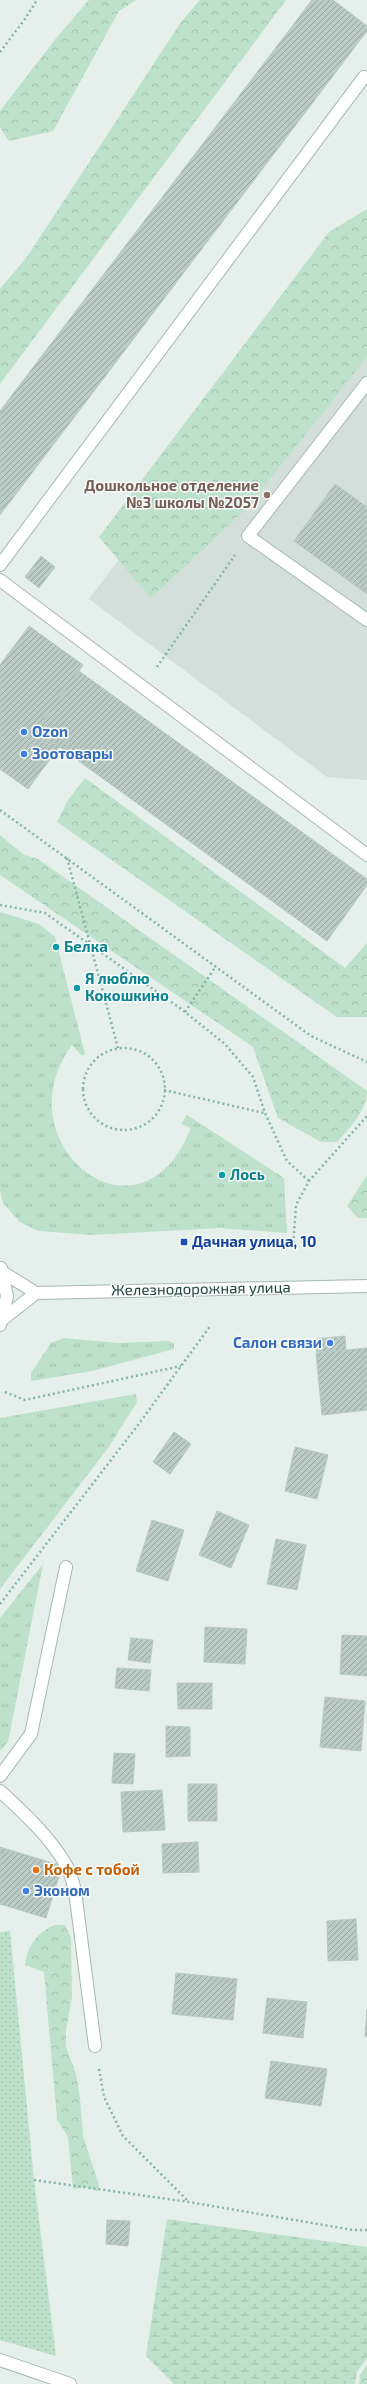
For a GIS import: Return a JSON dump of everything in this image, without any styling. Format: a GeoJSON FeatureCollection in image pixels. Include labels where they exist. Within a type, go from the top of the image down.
{"type":"FeatureCollection","features":[{"type":"Feature","properties":{"kind":"street"},"geometry":{"type":"LineString","coordinates":[[0,565],[364,77]]}},
{"type":"Feature","properties":{"kind":"street"},"geometry":{"type":"LineString","coordinates":[[367,383],[248,536],[367,620]]}},
{"type":"Feature","properties":{"kind":"street"},"geometry":{"type":"LineString","coordinates":[[0,580],[367,855]]}},
{"type":"Feature","properties":{"kind":"street"},"geometry":{"type":"LineString","coordinates":[[2,1269],[36,1293],[2,1322]]}},
{"type":"Feature","properties":{"kind":"street"},"geometry":{"type":"LineString","coordinates":[[2,1269],[7,1296],[2,1322]]}},
{"type":"Feature","properties":{"kind":"street","name":"Железнодорожная улица"},"geometry":{"type":"LineString","coordinates":[[36,1293],[367,1286]]}},
{"type":"Feature","properties":{"kind":"street"},"geometry":{"type":"LineString","coordinates":[[0,1776],[31,1734],[66,1567]]}},
{"type":"Feature","properties":{"kind":"street"},"geometry":{"type":"LineString","coordinates":[[0,1791],[45,1837],[66,1864],[71,1876],[75,1891],[95,2046]]}},
{"type":"Feature","properties":{"kind":"street"},"geometry":{"type":"LineString","coordinates":[[0,2360],[70,2384]]}},
{"type":"Feature","properties":{"kind":"path"},"geometry":{"type":"LineString","coordinates":[[0,52],[25,19],[36,0]]}},
{"type":"Feature","properties":{"kind":"path"},"geometry":{"type":"LineString","coordinates":[[142,686],[248,536]]}},
{"type":"Feature","properties":{"kind":"path"},"geometry":{"type":"LineString","coordinates":[[0,810],[67,857],[311,1036],[367,1062]]}},
{"type":"Feature","properties":{"kind":"path"},"geometry":{"type":"LineString","coordinates":[[67,857],[118,1048]]}},
{"type":"Feature","properties":{"kind":"path"},"geometry":{"type":"LineString","coordinates":[[0,905],[45,913],[184,1012],[225,1044],[253,1077],[265,1113],[287,1161],[309,1182]]}},
{"type":"Feature","properties":{"kind":"path"},"geometry":{"type":"LineString","coordinates":[[184,1012],[216,966]]}},
{"type":"Feature","properties":{"kind":"path"},"geometry":{"type":"LineString","coordinates":[[118,1048],[131,1049],[144,1053],[154,1062],[162,1073],[164,1090],[163,1100],[157,1112],[148,1122],[136,1128],[122,1130],[109,1127],[97,1120],[89,1110],[84,1098],[85,1078],[94,1060],[105,1052],[118,1048]]}},
{"type":"Feature","properties":{"kind":"path"},"geometry":{"type":"LineString","coordinates":[[164,1090],[265,1113]]}},
{"type":"Feature","properties":{"kind":"path"},"geometry":{"type":"LineString","coordinates":[[293,1248],[296,1205],[309,1182],[367,1116]]}},
{"type":"Feature","properties":{"kind":"path"},"geometry":{"type":"LineString","coordinates":[[0,1604],[138,1425],[211,1325]]}},
{"type":"Feature","properties":{"kind":"path"},"geometry":{"type":"LineString","coordinates":[[5,1392],[25,1400],[181,1366]]}},
{"type":"Feature","properties":{"kind":"path"},"geometry":{"type":"LineString","coordinates":[[95,2046],[104,2097],[123,2136],[189,2202]]}},
{"type":"Feature","properties":{"kind":"path"},"geometry":{"type":"LineString","coordinates":[[34,2180],[189,2202],[353,2230],[367,2230]]}},
{"type":"Feature","properties":{"kind":"shaded area","name":"Дошкольное отделение №3 школы №2057"},"geometry":{"type":"Polygon","coordinates":[[[367,233],[367,780],[327,777],[89,599],[367,233]]]}},
{"type":"Feature","properties":{"kind":"green space"},"geometry":{"type":"Polygon","coordinates":[[[89,0],[136,0],[119,11],[53,131],[9,141],[0,127],[0,111],[57,37],[89,0]]]}},
{"type":"Feature","properties":{"kind":"green space"},"geometry":{"type":"Polygon","coordinates":[[[200,0],[286,0],[0,384],[0,289],[27,257],[181,22],[200,0]]]}},
{"type":"Feature","properties":{"kind":"green space"},"geometry":{"type":"Polygon","coordinates":[[[367,209],[367,357],[246,509],[151,598],[99,537],[329,232],[367,209]]]}},
{"type":"Feature","properties":{"kind":"green space"},"geometry":{"type":"Polygon","coordinates":[[[85,778],[345,968],[367,943],[367,1017],[337,1017],[57,822],[68,800],[85,778]]]}},
{"type":"Feature","properties":{"kind":"green space"},"geometry":{"type":"Polygon","coordinates":[[[0,835],[24,855],[38,859],[367,1091],[361,1112],[347,1131],[337,1142],[321,1142],[278,1118],[253,1047],[0,875],[0,835]]]}},
{"type":"Feature","properties":{"kind":"green space"},"geometry":{"type":"Polygon","coordinates":[[[0,912],[39,924],[55,937],[85,1054],[82,1056],[72,1045],[54,1081],[53,1117],[64,1148],[85,1171],[112,1184],[140,1183],[168,1166],[191,1128],[181,1124],[187,1115],[284,1178],[287,1233],[219,1228],[92,1235],[38,1231],[20,1222],[3,1203],[0,1190],[0,912]]]}},
{"type":"Feature","properties":{"kind":"green space"},"geometry":{"type":"Polygon","coordinates":[[[367,1175],[367,1218],[358,1218],[347,1206],[367,1175]]]}},
{"type":"Feature","properties":{"kind":"green space"},"geometry":{"type":"Polygon","coordinates":[[[64,1338],[118,1343],[169,1341],[174,1344],[174,1349],[92,1371],[31,1381],[31,1373],[51,1343],[64,1338]]]}},
{"type":"Feature","properties":{"kind":"green space"},"geometry":{"type":"Polygon","coordinates":[[[136,1394],[137,1402],[108,1448],[0,1589],[0,1418],[136,1394]]]}},
{"type":"Feature","properties":{"kind":"green space"},"geometry":{"type":"Polygon","coordinates":[[[43,1564],[8,1742],[0,1751],[0,1618],[43,1564]]]}},
{"type":"Feature","properties":{"kind":"green space"},"geometry":{"type":"Polygon","coordinates":[[[54,1925],[65,1925],[71,1938],[72,1997],[66,2030],[66,2047],[76,2074],[80,2098],[83,2136],[99,2185],[98,2191],[86,2187],[73,2189],[68,2137],[57,2119],[44,1972],[25,1965],[28,1952],[34,1941],[42,1932],[54,1925]]]}},
{"type":"Feature","properties":{"kind":"green space"},"geometry":{"type":"Polygon","coordinates":[[[10,1931],[34,2180],[56,2356],[0,2340],[0,1932],[10,1931]]]}},
{"type":"Feature","properties":{"kind":"green space"},"geometry":{"type":"Polygon","coordinates":[[[167,2219],[367,2247],[367,2358],[357,2372],[355,2384],[174,2384],[146,2356],[167,2219]]]}},
{"type":"Feature","properties":{"kind":"green space"},"geometry":{"type":"Polygon","coordinates":[[[367,2365],[367,2384],[359,2384],[360,2375],[367,2365]]]}},
{"type":"Feature","properties":{"kind":"building"},"geometry":{"type":"Polygon","coordinates":[[[312,0],[333,0],[367,26],[367,31],[0,515],[0,411],[312,0]]]}},
{"type":"Feature","properties":{"kind":"building"},"geometry":{"type":"Polygon","coordinates":[[[335,484],[367,507],[367,594],[294,541],[335,484]]]}},
{"type":"Feature","properties":{"kind":"building"},"geometry":{"type":"Polygon","coordinates":[[[41,556],[55,567],[39,588],[25,577],[41,556]]]}},
{"type":"Feature","properties":{"kind":"building"},"geometry":{"type":"Polygon","coordinates":[[[29,626],[83,665],[36,730],[59,747],[28,789],[0,769],[0,665],[29,626]]]}},
{"type":"Feature","properties":{"kind":"building"},"geometry":{"type":"Polygon","coordinates":[[[79,671],[367,879],[367,885],[327,941],[36,730],[79,671]]]}},
{"type":"Feature","properties":{"kind":"building"},"geometry":{"type":"Polygon","coordinates":[[[345,1336],[346,1350],[317,1352],[316,1339],[345,1336]]]}},
{"type":"Feature","properties":{"kind":"building"},"geometry":{"type":"Polygon","coordinates":[[[367,1348],[367,1410],[322,1415],[316,1353],[367,1348]]]}},
{"type":"Feature","properties":{"kind":"building"},"geometry":{"type":"Polygon","coordinates":[[[174,1432],[191,1444],[170,1474],[153,1462],[174,1432]]]}},
{"type":"Feature","properties":{"kind":"building"},"geometry":{"type":"Polygon","coordinates":[[[295,1447],[328,1455],[317,1499],[285,1491],[295,1447]]]}},
{"type":"Feature","properties":{"kind":"building"},"geometry":{"type":"Polygon","coordinates":[[[217,1511],[249,1525],[231,1568],[199,1555],[217,1511]]]}},
{"type":"Feature","properties":{"kind":"building"},"geometry":{"type":"Polygon","coordinates":[[[152,1520],[184,1530],[168,1581],[136,1571],[152,1520]]]}},
{"type":"Feature","properties":{"kind":"building"},"geometry":{"type":"Polygon","coordinates":[[[276,1539],[306,1545],[297,1590],[267,1584],[276,1539]]]}},
{"type":"Feature","properties":{"kind":"building"},"geometry":{"type":"Polygon","coordinates":[[[205,1627],[247,1629],[245,1664],[204,1662],[205,1627]]]}},
{"type":"Feature","properties":{"kind":"building"},"geometry":{"type":"Polygon","coordinates":[[[342,1635],[367,1636],[367,1676],[340,1674],[342,1635]]]}},
{"type":"Feature","properties":{"kind":"building"},"geometry":{"type":"Polygon","coordinates":[[[131,1638],[153,1640],[150,1663],[128,1660],[131,1638]]]}},
{"type":"Feature","properties":{"kind":"building"},"geometry":{"type":"Polygon","coordinates":[[[117,1668],[151,1670],[149,1691],[115,1688],[117,1668]]]}},
{"type":"Feature","properties":{"kind":"building"},"geometry":{"type":"Polygon","coordinates":[[[177,1683],[212,1683],[212,1709],[178,1709],[177,1683]]]}},
{"type":"Feature","properties":{"kind":"building"},"geometry":{"type":"Polygon","coordinates":[[[325,1697],[365,1701],[361,1751],[320,1747],[325,1697]]]}},
{"type":"Feature","properties":{"kind":"building"},"geometry":{"type":"Polygon","coordinates":[[[166,1726],[190,1727],[190,1756],[166,1757],[166,1726]]]}},
{"type":"Feature","properties":{"kind":"building"},"geometry":{"type":"Polygon","coordinates":[[[114,1753],[135,1754],[133,1784],[112,1783],[114,1753]]]}},
{"type":"Feature","properties":{"kind":"building"},"geometry":{"type":"Polygon","coordinates":[[[188,1784],[217,1784],[217,1821],[188,1821],[188,1784]]]}},
{"type":"Feature","properties":{"kind":"building"},"geometry":{"type":"Polygon","coordinates":[[[162,1790],[165,1830],[123,1832],[121,1792],[162,1790]]]}},
{"type":"Feature","properties":{"kind":"building"},"geometry":{"type":"Polygon","coordinates":[[[198,1842],[199,1872],[163,1873],[162,1844],[198,1842]]]}},
{"type":"Feature","properties":{"kind":"building"},"geometry":{"type":"Polygon","coordinates":[[[0,1847],[62,1866],[46,1918],[0,1904],[0,1847]]]}},
{"type":"Feature","properties":{"kind":"building"},"geometry":{"type":"Polygon","coordinates":[[[356,1919],[358,1960],[328,1961],[327,1921],[356,1919]]]}},
{"type":"Feature","properties":{"kind":"building"},"geometry":{"type":"Polygon","coordinates":[[[176,1973],[237,1979],[233,2020],[172,2014],[176,1973]]]}},
{"type":"Feature","properties":{"kind":"building"},"geometry":{"type":"Polygon","coordinates":[[[267,1998],[307,2002],[303,2038],[263,2033],[267,1998]]]}},
{"type":"Feature","properties":{"kind":"building"},"geometry":{"type":"Polygon","coordinates":[[[367,2010],[367,2037],[365,2036],[367,2010]]]}},
{"type":"Feature","properties":{"kind":"building"},"geometry":{"type":"Polygon","coordinates":[[[271,2061],[327,2069],[321,2106],[265,2098],[271,2061]]]}},
{"type":"Feature","properties":{"kind":"building"},"geometry":{"type":"Polygon","coordinates":[[[107,2220],[130,2221],[128,2246],[106,2244],[107,2220]]]}},
{"type":"Feature","properties":{"kind":"place","name":"Дошкольное отделение №3 школы №2057"},"geometry":{"type":"Point","coordinates":[267,495]}},
{"type":"Feature","properties":{"kind":"place","name":"Ozon"},"geometry":{"type":"Point","coordinates":[24,732]}},
{"type":"Feature","properties":{"kind":"place","name":"Зоотовары"},"geometry":{"type":"Point","coordinates":[24,754]}},
{"type":"Feature","properties":{"kind":"place","name":"Белка"},"geometry":{"type":"Point","coordinates":[56,947]}},
{"type":"Feature","properties":{"kind":"place","name":"Я люблю Кокошкино"},"geometry":{"type":"Point","coordinates":[77,988]}},
{"type":"Feature","properties":{"kind":"place","name":"Лось"},"geometry":{"type":"Point","coordinates":[222,1175]}},
{"type":"Feature","properties":{"kind":"place","name":"Дачная улица, 10"},"geometry":{"type":"Point","coordinates":[184,1242]}},
{"type":"Feature","properties":{"kind":"place","name":"Салон связи"},"geometry":{"type":"Point","coordinates":[330,1343]}},
{"type":"Feature","properties":{"kind":"place","name":"Кофе с тобой"},"geometry":{"type":"Point","coordinates":[36,1870]}},
{"type":"Feature","properties":{"kind":"place","name":"Эконом"},"geometry":{"type":"Point","coordinates":[26,1891]}}]}
